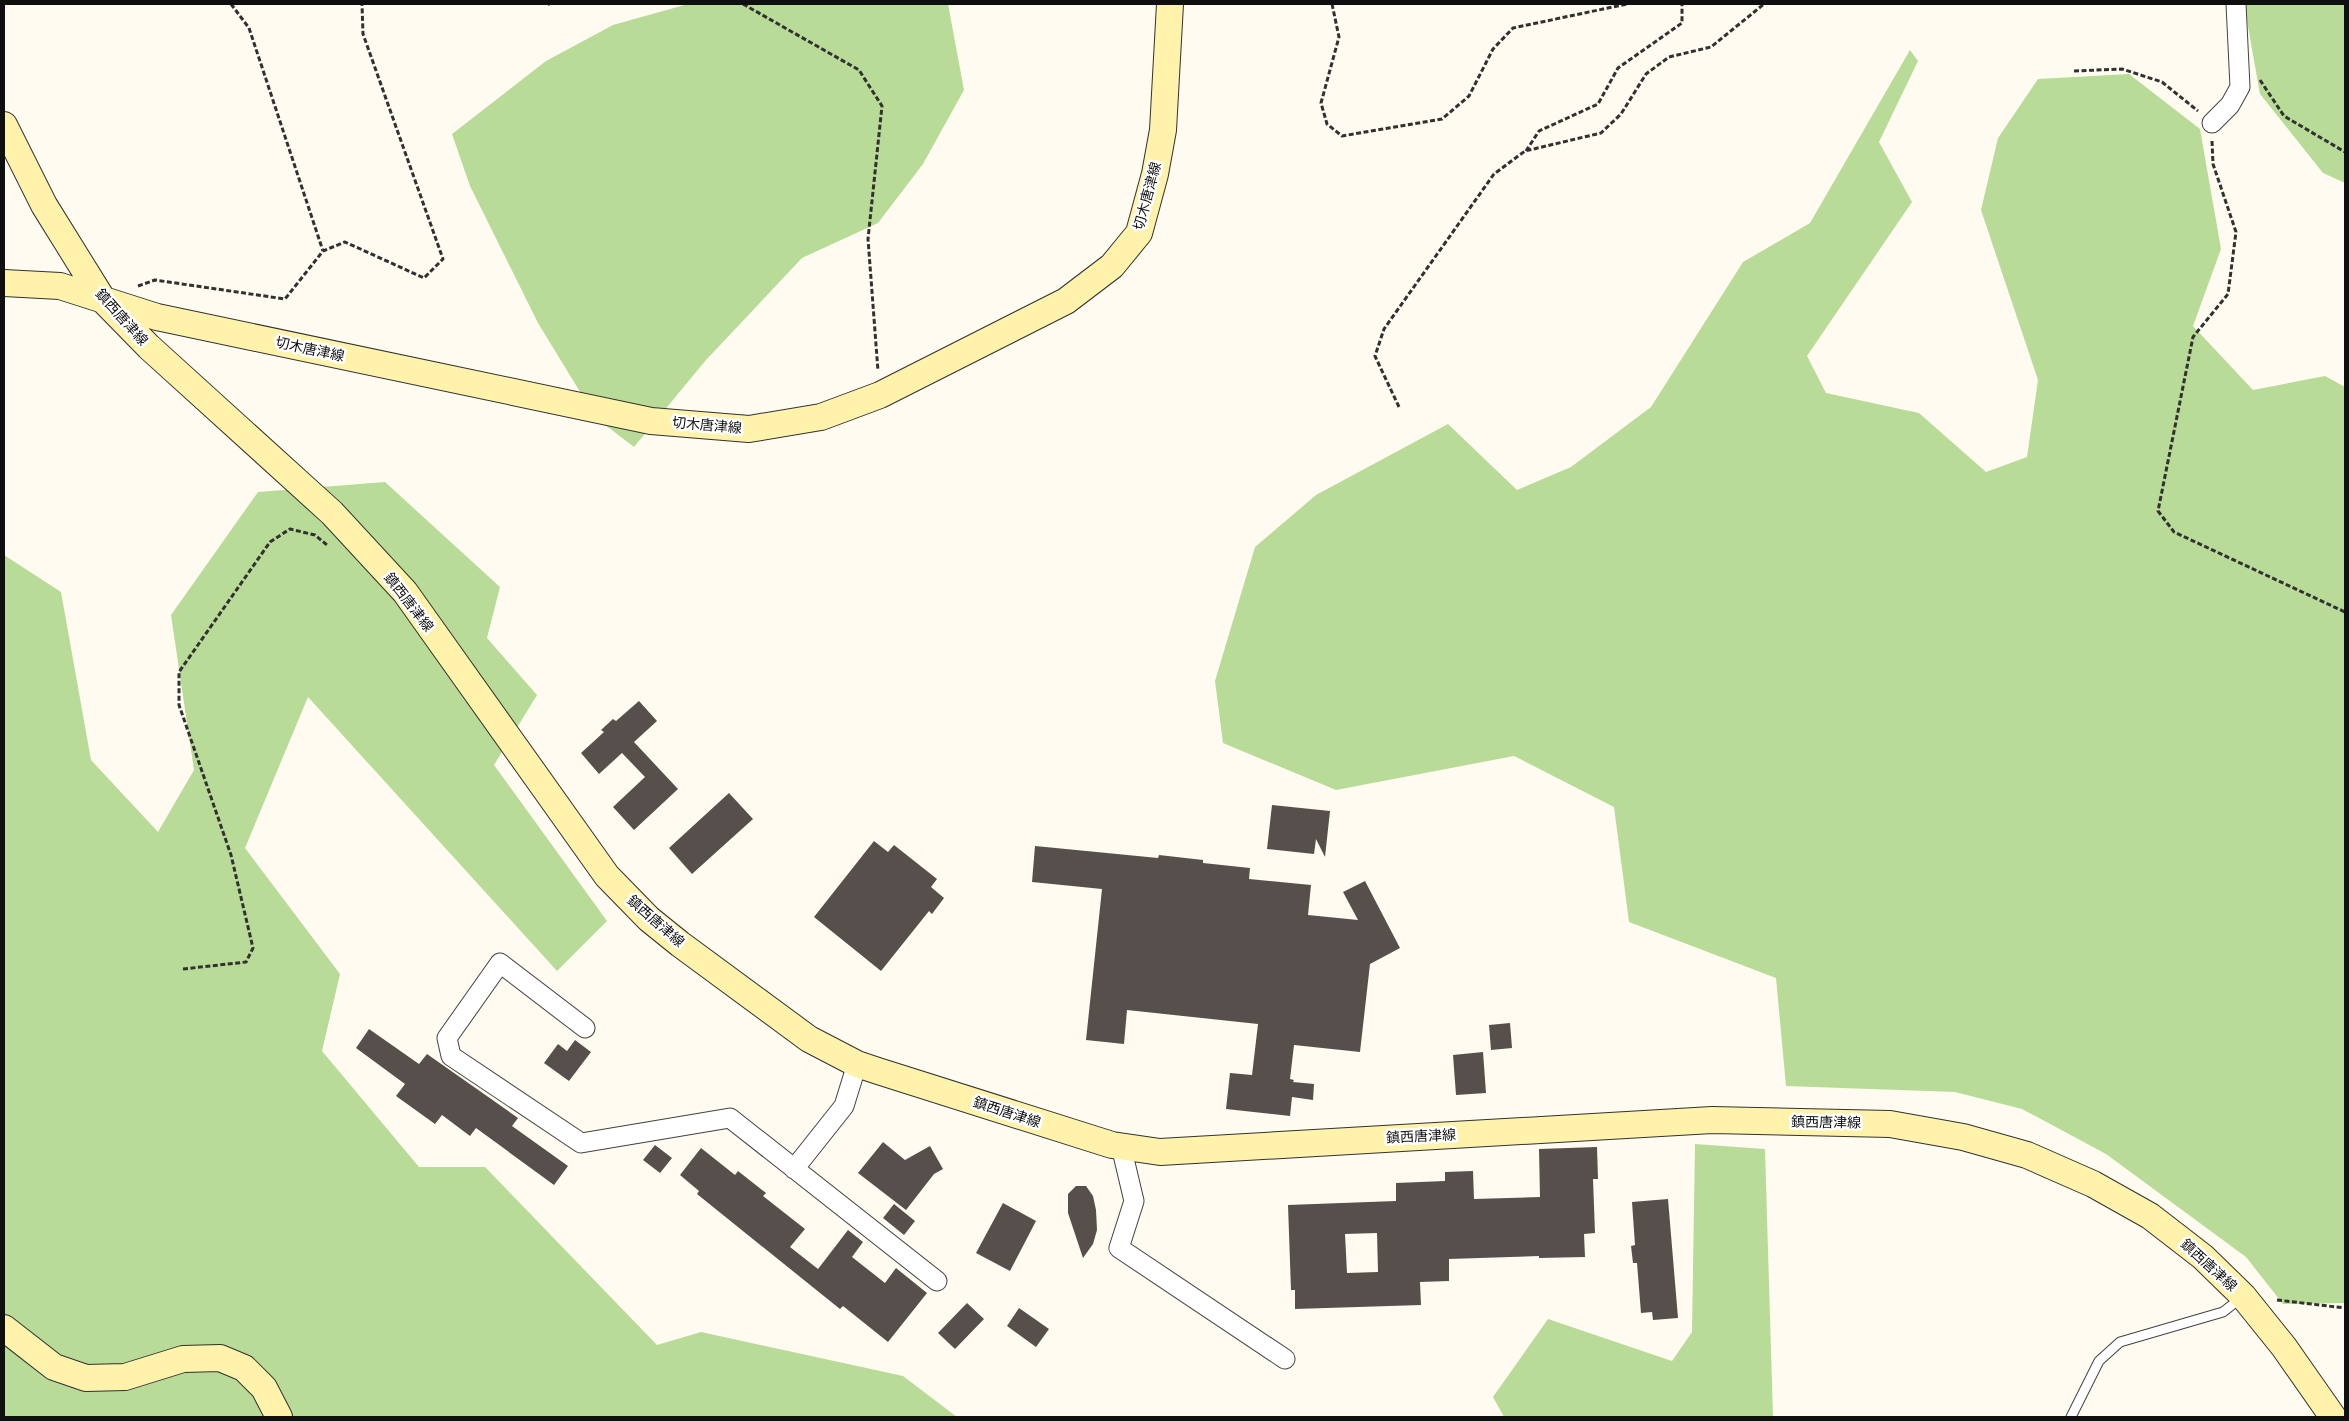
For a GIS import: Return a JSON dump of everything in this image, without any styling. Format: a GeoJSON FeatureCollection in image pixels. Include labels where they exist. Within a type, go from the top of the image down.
{"type":"FeatureCollection","features":[{"type":"Feature","properties":{"kind":"main road","name":"切木唐津線"},"geometry":{"type":"LineString","coordinates":[[4,284],[60,286],[157,317],[651,420],[749,428],[821,417],[880,394],[1066,301],[1112,266],[1139,233],[1154,174],[1163,130],[1170,4]]}},
{"type":"Feature","properties":{"kind":"main road","name":"鎮西唐津線"},"geometry":{"type":"LineString","coordinates":[[4,125],[44,205],[103,300],[148,347],[332,513],[405,592],[607,876],[637,906],[680,944],[809,1039],[858,1064],[1121,1146],[1160,1152],[1712,1120],[1890,1124],[1963,1136],[2027,1155],[2093,1184],[2150,1216],[2203,1257],[2243,1296],[2284,1347],[2333,1417]]}},
{"type":"Feature","properties":{"kind":"main road"},"geometry":{"type":"LineString","coordinates":[[4,1328],[54,1367],[86,1378],[125,1377],[183,1359],[220,1358],[244,1368],[264,1388],[279,1417]]}},
{"type":"Feature","properties":{"kind":"street"},"geometry":{"type":"LineString","coordinates":[[2212,123],[2230,105],[2240,87],[2236,4]]}},
{"type":"Feature","properties":{"kind":"street"},"geometry":{"type":"LineString","coordinates":[[585,1028],[500,963],[447,1038],[451,1056],[581,1143],[730,1118],[937,1281]]}},
{"type":"Feature","properties":{"kind":"street"},"geometry":{"type":"LineString","coordinates":[[794,1169],[844,1106],[858,1064]]}},
{"type":"Feature","properties":{"kind":"street"},"geometry":{"type":"LineString","coordinates":[[1121,1146],[1134,1201],[1119,1248],[1285,1359]]}},
{"type":"Feature","properties":{"kind":"lane"},"geometry":{"type":"LineString","coordinates":[[2070,1417],[2099,1361],[2120,1342],[2223,1312],[2243,1296]]}},
{"type":"Feature","properties":{"kind":"path"},"geometry":{"type":"LineString","coordinates":[[230,4],[249,28],[323,251]]}},
{"type":"Feature","properties":{"kind":"path"},"geometry":{"type":"LineString","coordinates":[[103,300],[155,280],[285,299],[323,251],[345,242],[424,278],[442,258],[363,34],[362,4]]}},
{"type":"Feature","properties":{"kind":"path"},"geometry":{"type":"LineString","coordinates":[[743,4],[858,70],[882,106],[868,239],[880,394]]}},
{"type":"Feature","properties":{"kind":"path"},"geometry":{"type":"LineString","coordinates":[[1332,4],[1339,38],[1321,103],[1327,124],[1342,136],[1442,119],[1469,96],[1493,49],[1513,28],[1627,4]]}},
{"type":"Feature","properties":{"kind":"path"},"geometry":{"type":"LineString","coordinates":[[1400,407],[1375,356],[1384,329],[1494,174],[1525,151],[1538,130],[1598,104],[1618,68],[1682,23],[1682,4]]}},
{"type":"Feature","properties":{"kind":"path"},"geometry":{"type":"LineString","coordinates":[[1525,151],[1601,133],[1621,114],[1646,74],[1669,57],[1711,47],[1764,4]]}},
{"type":"Feature","properties":{"kind":"path"},"geometry":{"type":"LineString","coordinates":[[2074,71],[2122,69],[2162,82],[2212,123],[2213,164],[2236,232],[2228,294],[2193,337],[2158,511],[2174,532],[2345,612]]}},
{"type":"Feature","properties":{"kind":"path"},"geometry":{"type":"LineString","coordinates":[[2260,79],[2264,88],[2284,116],[2345,152]]}},
{"type":"Feature","properties":{"kind":"path"},"geometry":{"type":"LineString","coordinates":[[183,969],[246,962],[253,948],[231,855],[179,705],[179,672],[270,542],[290,529],[315,535],[330,547]]}},
{"type":"Feature","properties":{"kind":"path"},"geometry":{"type":"LineString","coordinates":[[2243,1296],[2345,1308]]}},
{"type":"Feature","properties":{"kind":"green space"},"geometry":{"type":"Polygon","coordinates":[[[688,4],[948,4],[964,90],[923,164],[878,223],[802,258],[706,360],[634,447],[596,418],[538,323],[470,186],[452,134],[546,61],[613,25],[688,4]]]}},
{"type":"Feature","properties":{"kind":"green space"},"geometry":{"type":"Polygon","coordinates":[[[2244,4],[2345,4],[2345,183],[2323,173],[2260,94],[2244,4]]]}},
{"type":"Feature","properties":{"kind":"green space"},"geometry":{"type":"Polygon","coordinates":[[[1910,50],[1918,61],[1879,142],[1912,202],[1807,356],[1826,393],[1919,413],[1986,472],[2027,457],[2038,380],[1981,210],[1998,138],[2038,79],[2129,74],[2200,129],[2221,249],[2193,326],[2253,390],[2325,376],[2345,387],[2345,1303],[2283,1304],[2246,1257],[2106,1154],[2022,1109],[1955,1092],[1786,1086],[1776,978],[1629,922],[1614,807],[1514,756],[1336,790],[1223,743],[1215,681],[1255,547],[1316,495],[1448,424],[1517,490],[1571,467],[1651,407],[1743,262],[1810,223],[1910,50]]]}},
{"type":"Feature","properties":{"kind":"green space"},"geometry":{"type":"Polygon","coordinates":[[[385,482],[500,587],[487,638],[537,695],[494,765],[607,921],[557,971],[308,697],[245,848],[340,974],[322,1051],[419,1167],[485,1167],[657,1345],[701,1332],[903,1376],[957,1417],[4,1417],[4,555],[61,592],[91,760],[158,832],[194,770],[171,615],[258,492],[385,482]]]}},
{"type":"Feature","properties":{"kind":"green space"},"geometry":{"type":"Polygon","coordinates":[[[1695,1144],[1765,1149],[1773,1417],[1504,1417],[1493,1397],[1548,1319],[1672,1361],[1692,1332],[1695,1144]]]}},
{"type":"Feature","properties":{"kind":"building"},"geometry":{"type":"Polygon","coordinates":[[[639,701],[657,721],[634,742],[678,789],[634,830],[613,807],[645,777],[622,753],[599,774],[581,753],[604,732],[601,730],[613,719],[616,721],[639,701]]]}},
{"type":"Feature","properties":{"kind":"building"},"geometry":{"type":"Polygon","coordinates":[[[729,793],[753,819],[692,874],[669,848],[729,793]]]}},
{"type":"Feature","properties":{"kind":"building"},"geometry":{"type":"Polygon","coordinates":[[[1272,805],[1330,811],[1325,857],[1316,839],[1314,854],[1267,849],[1272,805]]]}},
{"type":"Feature","properties":{"kind":"building"},"geometry":{"type":"Polygon","coordinates":[[[874,841],[888,852],[894,845],[937,879],[931,887],[944,898],[932,914],[929,911],[881,971],[814,917],[874,841]]]}},
{"type":"Feature","properties":{"kind":"building"},"geometry":{"type":"Polygon","coordinates":[[[1035,846],[1158,858],[1159,855],[1203,860],[1203,863],[1250,868],[1249,879],[1311,885],[1308,915],[1358,920],[1343,892],[1365,881],[1400,948],[1370,964],[1360,1052],[1294,1045],[1290,1079],[1294,1080],[1293,1082],[1314,1084],[1313,1100],[1292,1097],[1290,1116],[1226,1109],[1230,1073],[1252,1075],[1258,1024],[1127,1010],[1124,1044],[1086,1040],[1102,889],[1032,882],[1035,846]]]}},
{"type":"Feature","properties":{"kind":"building"},"geometry":{"type":"Polygon","coordinates":[[[1510,1023],[1512,1048],[1491,1050],[1489,1025],[1510,1023]]]}},
{"type":"Feature","properties":{"kind":"building"},"geometry":{"type":"Polygon","coordinates":[[[369,1029],[419,1064],[427,1054],[518,1118],[512,1126],[568,1166],[554,1185],[476,1128],[470,1136],[442,1115],[435,1124],[396,1096],[405,1084],[356,1048],[369,1029]]]}},
{"type":"Feature","properties":{"kind":"building"},"geometry":{"type":"Polygon","coordinates":[[[575,1040],[591,1052],[569,1081],[544,1063],[558,1044],[567,1051],[575,1040]]]}},
{"type":"Feature","properties":{"kind":"building"},"geometry":{"type":"Polygon","coordinates":[[[1483,1052],[1486,1093],[1456,1095],[1453,1055],[1483,1052]]]}},
{"type":"Feature","properties":{"kind":"building"},"geometry":{"type":"Polygon","coordinates":[[[883,1142],[905,1160],[930,1146],[943,1169],[934,1174],[906,1210],[858,1173],[883,1142]]]}},
{"type":"Feature","properties":{"kind":"building"},"geometry":{"type":"Polygon","coordinates":[[[655,1145],[672,1158],[660,1173],[643,1160],[655,1145]]]}},
{"type":"Feature","properties":{"kind":"building"},"geometry":{"type":"Polygon","coordinates":[[[1597,1147],[1598,1179],[1593,1179],[1595,1233],[1584,1234],[1585,1257],[1539,1258],[1539,1256],[1449,1259],[1449,1281],[1420,1282],[1421,1305],[1295,1309],[1295,1290],[1291,1290],[1288,1205],[1396,1201],[1396,1183],[1445,1181],[1445,1172],[1473,1171],[1474,1199],[1540,1197],[1539,1149],[1597,1147]],[[1377,1233],[1345,1234],[1347,1273],[1378,1272],[1377,1233]]]}},
{"type":"Feature","properties":{"kind":"building"},"geometry":{"type":"Polygon","coordinates":[[[701,1148],[735,1175],[738,1171],[766,1193],[763,1196],[805,1229],[790,1247],[818,1269],[848,1230],[863,1242],[852,1257],[885,1283],[896,1268],[927,1293],[888,1342],[843,1306],[840,1309],[697,1194],[699,1191],[680,1175],[701,1148]]]}},
{"type":"Feature","properties":{"kind":"building"},"geometry":{"type":"Polygon","coordinates":[[[1076,1186],[1086,1186],[1093,1196],[1096,1210],[1097,1230],[1093,1244],[1083,1258],[1068,1213],[1068,1194],[1076,1186]]]}},
{"type":"Feature","properties":{"kind":"building"},"geometry":{"type":"Polygon","coordinates":[[[1668,1199],[1678,1318],[1653,1320],[1652,1312],[1641,1313],[1637,1263],[1633,1263],[1631,1246],[1635,1245],[1632,1202],[1668,1199]]]}},
{"type":"Feature","properties":{"kind":"building"},"geometry":{"type":"Polygon","coordinates":[[[1003,1203],[1036,1221],[1010,1271],[976,1253],[1003,1203]]]}},
{"type":"Feature","properties":{"kind":"building"},"geometry":{"type":"Polygon","coordinates":[[[894,1204],[915,1221],[904,1235],[883,1218],[894,1204]]]}},
{"type":"Feature","properties":{"kind":"building"},"geometry":{"type":"Polygon","coordinates":[[[967,1303],[984,1319],[955,1349],[938,1333],[967,1303]]]}},
{"type":"Feature","properties":{"kind":"building"},"geometry":{"type":"Polygon","coordinates":[[[1019,1308],[1049,1329],[1036,1347],[1007,1326],[1019,1308]]]}}]}
